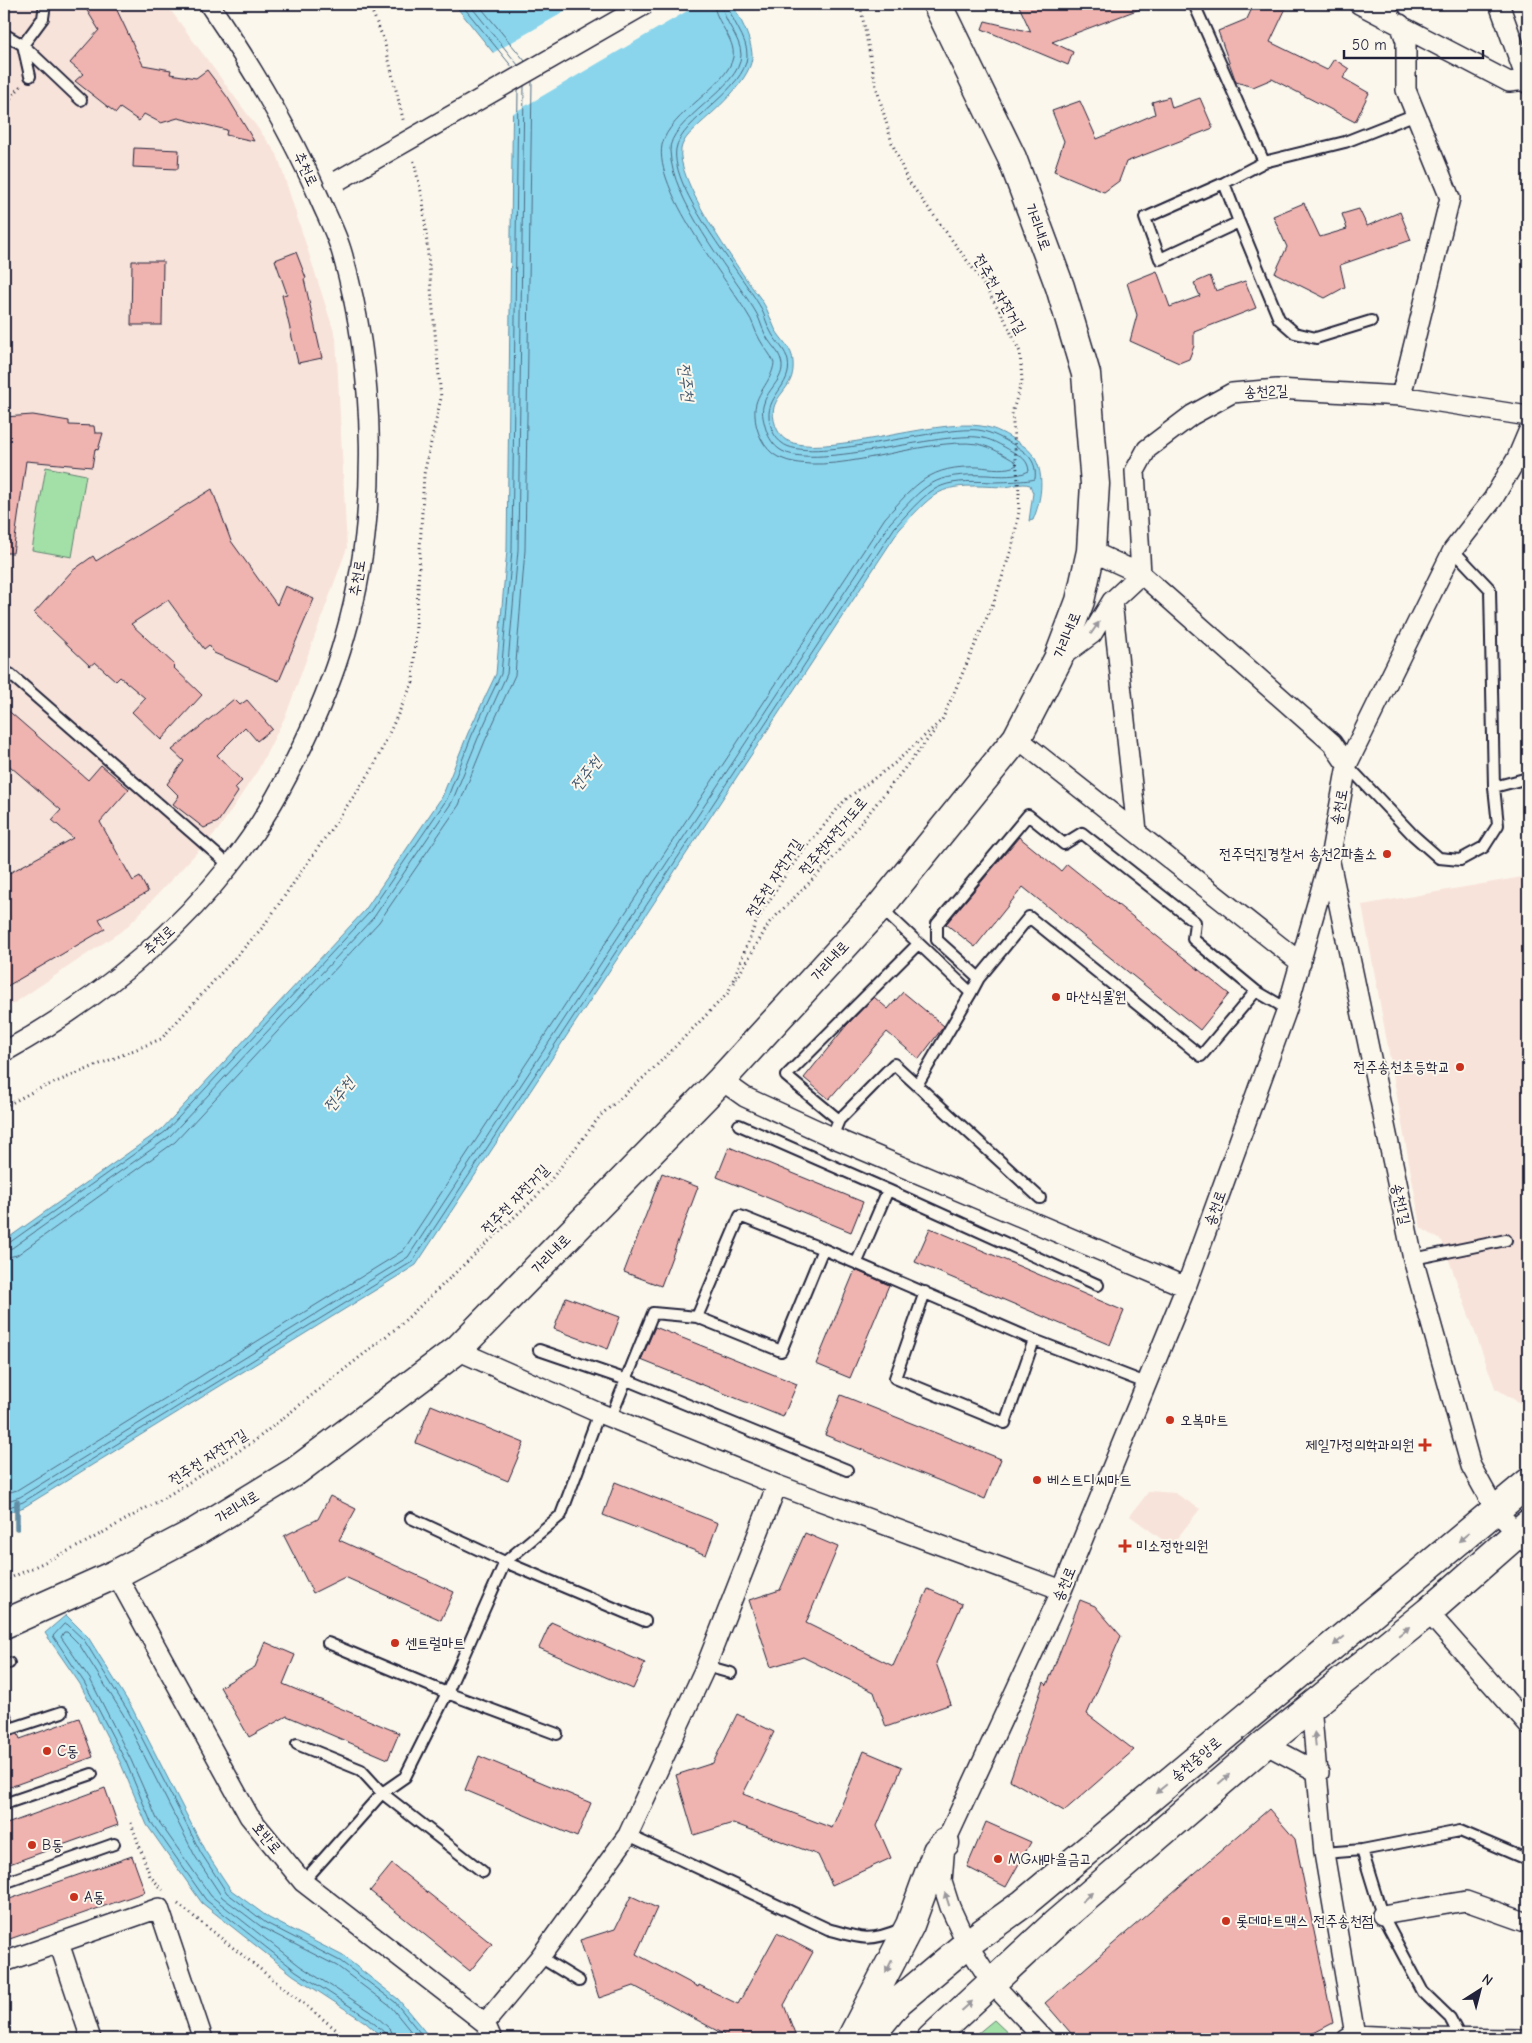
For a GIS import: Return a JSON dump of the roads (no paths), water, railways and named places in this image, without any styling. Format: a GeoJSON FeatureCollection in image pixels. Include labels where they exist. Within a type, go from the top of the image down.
{"type":"FeatureCollection","features":[{"type":"Feature","properties":{"kind":"street","name":"추천로"},"geometry":{"type":"LineString","coordinates":[[4,1052],[99,992],[172,930],[230,866],[283,786],[312,727],[346,634],[355,595],[366,522],[371,449],[365,372],[356,311],[341,250],[285,125],[241,51],[209,4]]}},
{"type":"Feature","properties":{"kind":"street"},"geometry":{"type":"LineString","coordinates":[[315,189],[339,180],[646,4]]}},
{"type":"Feature","properties":{"kind":"street","name":"가리내로"},"geometry":{"type":"LineString","coordinates":[[4,1624],[116,1574],[194,1534],[296,1471],[457,1350],[722,1080],[880,907],[1017,738],[1058,659],[1080,601],[1091,551],[1095,484],[1086,374],[1060,287],[1012,158],[937,4]]}},
{"type":"Feature","properties":{"kind":"street"},"geometry":{"type":"LineString","coordinates":[[1360,4],[1509,82],[1528,80],[1499,4]]}},
{"type":"Feature","properties":{"kind":"street"},"geometry":{"type":"LineString","coordinates":[[1400,24],[1406,41],[1406,90],[1450,198],[1401,396]]}},
{"type":"Feature","properties":{"kind":"street","name":"송천2길"},"geometry":{"type":"LineString","coordinates":[[1141,574],[1135,471],[1147,449],[1192,415],[1232,393],[1277,390],[1401,396],[1528,416]]}},
{"type":"Feature","properties":{"kind":"street","name":"송천로"},"geometry":{"type":"LineString","coordinates":[[1044,2039],[992,1984],[967,1944],[950,1907],[942,1882],[945,1843],[1062,1590],[1186,1287],[1287,1009],[1330,858],[1347,765],[1452,550],[1493,499],[1517,458],[1528,432]]}},
{"type":"Feature","properties":{"kind":"street"},"geometry":{"type":"LineString","coordinates":[[1091,551],[1141,574],[1332,743],[1347,765]]}},
{"type":"Feature","properties":{"kind":"street"},"geometry":{"type":"LineString","coordinates":[[1058,659],[1092,634],[1112,601],[1141,574]]}},
{"type":"Feature","properties":{"kind":"street"},"geometry":{"type":"LineString","coordinates":[[1112,601],[1137,831]]}},
{"type":"Feature","properties":{"kind":"street"},"geometry":{"type":"LineString","coordinates":[[1017,738],[1137,831],[1301,963]]}},
{"type":"Feature","properties":{"kind":"street","name":"송천1길"},"geometry":{"type":"LineString","coordinates":[[1330,858],[1413,1259],[1471,1466],[1496,1511],[1525,1534]]}},
{"type":"Feature","properties":{"kind":"street"},"geometry":{"type":"LineString","coordinates":[[722,1080],[745,1097],[836,1129],[1186,1287]]}},
{"type":"Feature","properties":{"kind":"street"},"geometry":{"type":"LineString","coordinates":[[457,1350],[605,1415],[777,1484],[1062,1590]]}},
{"type":"Feature","properties":{"kind":"street","name":"송천중앙로"},"geometry":{"type":"LineString","coordinates":[[868,2039],[900,2001],[967,1944],[1024,1903],[1528,1483]]}},
{"type":"Feature","properties":{"kind":"street"},"geometry":{"type":"LineString","coordinates":[[489,2031],[628,1835],[706,1666],[777,1484]]}},
{"type":"Feature","properties":{"kind":"street"},"geometry":{"type":"LineString","coordinates":[[931,2039],[1054,1925],[1265,1744],[1525,1534]]}},
{"type":"Feature","properties":{"kind":"street","name":"호반로"},"geometry":{"type":"LineString","coordinates":[[116,1574],[249,1816],[303,1882],[489,2031]]}},
{"type":"Feature","properties":{"kind":"street"},"geometry":{"type":"LineString","coordinates":[[1428,1612],[1528,1724]]}},
{"type":"Feature","properties":{"kind":"street"},"geometry":{"type":"LineString","coordinates":[[1311,1705],[1319,1773],[1324,1853],[1351,2037],[1522,2039]]}},
{"type":"Feature","properties":{"kind":"street"},"geometry":{"type":"LineString","coordinates":[[1265,1744],[1319,1773]]}},
{"type":"Feature","properties":{"kind":"street"},"geometry":{"type":"LineString","coordinates":[[851,2039],[910,1925],[936,1851],[945,1843]]}},
{"type":"Feature","properties":{"kind":"street"},"geometry":{"type":"LineString","coordinates":[[1382,1916],[1466,1901],[1528,1923]]}},
{"type":"Feature","properties":{"kind":"street"},"geometry":{"type":"LineString","coordinates":[[4,1962],[159,1908],[203,2039]]}},
{"type":"Feature","properties":{"kind":"street"},"geometry":{"type":"LineString","coordinates":[[59,1943],[91,2039]]}},
{"type":"Feature","properties":{"kind":"lane"},"geometry":{"type":"LineString","coordinates":[[30,76],[23,45],[43,18],[45,4]]}},
{"type":"Feature","properties":{"kind":"lane"},"geometry":{"type":"LineString","coordinates":[[1194,4],[1264,162]]}},
{"type":"Feature","properties":{"kind":"lane"},"geometry":{"type":"LineString","coordinates":[[1388,4],[1400,24]]}},
{"type":"Feature","properties":{"kind":"lane"},"geometry":{"type":"LineString","coordinates":[[4,34],[23,45],[81,100]]}},
{"type":"Feature","properties":{"kind":"lane"},"geometry":{"type":"LineString","coordinates":[[1239,222],[1160,259],[1145,218],[1224,183],[1264,162],[1345,142],[1416,114]]}},
{"type":"Feature","properties":{"kind":"lane"},"geometry":{"type":"LineString","coordinates":[[1224,183],[1279,319],[1295,333],[1316,338],[1371,321]]}},
{"type":"Feature","properties":{"kind":"lane"},"geometry":{"type":"LineString","coordinates":[[1347,765],[1413,834],[1439,858],[1460,860],[1484,847],[1498,825],[1494,787],[1490,589],[1452,550]]}},
{"type":"Feature","properties":{"kind":"lane"},"geometry":{"type":"LineString","coordinates":[[10,674],[230,866]]}},
{"type":"Feature","properties":{"kind":"lane"},"geometry":{"type":"LineString","coordinates":[[1494,787],[1528,778]]}},
{"type":"Feature","properties":{"kind":"lane"},"geometry":{"type":"LineString","coordinates":[[979,978],[938,940],[937,924],[1028,814],[1064,844],[1082,833],[1195,922],[1193,939],[1256,991],[1287,1009]]}},
{"type":"Feature","properties":{"kind":"lane"},"geometry":{"type":"LineString","coordinates":[[880,907],[972,993]]}},
{"type":"Feature","properties":{"kind":"lane"},"geometry":{"type":"LineString","coordinates":[[917,1085],[979,978],[1029,917],[1201,1056],[1256,991]]}},
{"type":"Feature","properties":{"kind":"lane"},"geometry":{"type":"LineString","coordinates":[[918,944],[786,1076],[836,1129],[894,1064],[1040,1198]]}},
{"type":"Feature","properties":{"kind":"lane"},"geometry":{"type":"LineString","coordinates":[[738,1124],[1098,1285]]}},
{"type":"Feature","properties":{"kind":"lane"},"geometry":{"type":"LineString","coordinates":[[857,1262],[888,1190]]}},
{"type":"Feature","properties":{"kind":"lane"},"geometry":{"type":"LineString","coordinates":[[697,1317],[740,1216],[857,1262],[1034,1340],[1146,1383]]}},
{"type":"Feature","properties":{"kind":"lane"},"geometry":{"type":"LineString","coordinates":[[1413,1259],[1506,1240]]}},
{"type":"Feature","properties":{"kind":"lane"},"geometry":{"type":"LineString","coordinates":[[303,1882],[382,1793],[405,1777],[447,1693],[505,1562],[561,1515],[605,1415],[627,1380],[653,1313],[697,1317],[781,1351],[823,1249]]}},
{"type":"Feature","properties":{"kind":"lane"},"geometry":{"type":"LineString","coordinates":[[925,1292],[895,1378],[1005,1423],[1034,1340]]}},
{"type":"Feature","properties":{"kind":"lane"},"geometry":{"type":"LineString","coordinates":[[539,1350],[627,1380],[847,1470]]}},
{"type":"Feature","properties":{"kind":"lane"},"geometry":{"type":"LineString","coordinates":[[411,1518],[505,1562],[646,1621]]}},
{"type":"Feature","properties":{"kind":"lane"},"geometry":{"type":"LineString","coordinates":[[328,1643],[447,1693],[556,1734]]}},
{"type":"Feature","properties":{"kind":"lane"},"geometry":{"type":"LineString","coordinates":[[706,1666],[731,1673]]}},
{"type":"Feature","properties":{"kind":"lane"},"geometry":{"type":"LineString","coordinates":[[4,1732],[62,1712]]}},
{"type":"Feature","properties":{"kind":"lane"},"geometry":{"type":"LineString","coordinates":[[297,1744],[361,1770],[382,1793],[482,1872]]}},
{"type":"Feature","properties":{"kind":"lane"},"geometry":{"type":"LineString","coordinates":[[4,1804],[92,1774]]}},
{"type":"Feature","properties":{"kind":"lane"},"geometry":{"type":"LineString","coordinates":[[1324,1853],[1362,1850],[1460,1831],[1528,1860]]}},
{"type":"Feature","properties":{"kind":"lane"},"geometry":{"type":"LineString","coordinates":[[628,1835],[828,1929],[862,1939],[885,1936],[910,1925]]}},
{"type":"Feature","properties":{"kind":"lane"},"geometry":{"type":"LineString","coordinates":[[4,1883],[114,1844]]}},
{"type":"Feature","properties":{"kind":"lane"},"geometry":{"type":"LineString","coordinates":[[1362,1850],[1382,1916],[1423,1992],[1450,2018],[1460,2039]]}},
{"type":"Feature","properties":{"kind":"lane"},"geometry":{"type":"LineString","coordinates":[[540,1957],[579,1982]]}},
{"type":"Feature","properties":{"kind":"water","name":"전주천"},"geometry":{"type":"Polygon","coordinates":[[[454,4],[732,4],[750,41],[751,63],[741,82],[733,92],[686,138],[681,149],[682,162],[687,178],[705,216],[763,302],[775,329],[791,353],[793,362],[792,377],[776,401],[773,411],[780,434],[786,440],[802,445],[824,445],[961,425],[992,428],[1019,443],[1035,458],[1041,477],[1037,510],[1033,520],[1029,521],[1033,493],[1030,485],[954,487],[934,496],[899,530],[416,1265],[24,1507],[4,1514],[4,1241],[162,1129],[365,910],[442,797],[468,733],[496,674],[507,550],[513,77],[454,4]]]}},
{"type":"Feature","properties":{"kind":"water"},"geometry":{"type":"Polygon","coordinates":[[[66,1615],[88,1637],[132,1708],[205,1851],[231,1890],[269,1918],[343,1956],[398,1999],[431,2039],[384,2039],[365,2022],[293,1975],[202,1903],[147,1825],[121,1764],[80,1684],[45,1633],[66,1615]]]}},
{"type":"Feature","properties":{"kind":"waterway"},"geometry":{"type":"LineString","coordinates":[[17,1502],[17,1528]]}},
{"type":"Feature","properties":{"kind":"place","name":"전주덕진경찰서 송천2파출소"},"geometry":{"type":"Point","coordinates":[1387,854]}},
{"type":"Feature","properties":{"kind":"place","name":"마산식물원"},"geometry":{"type":"Point","coordinates":[1056,997]}},
{"type":"Feature","properties":{"kind":"place","name":"전주송천초등학교"},"geometry":{"type":"Point","coordinates":[1460,1067]}},
{"type":"Feature","properties":{"kind":"place","name":"오복마트"},"geometry":{"type":"Point","coordinates":[1170,1420]}},
{"type":"Feature","properties":{"kind":"place","name":"제일가정의학과의원"},"geometry":{"type":"Point","coordinates":[1425,1445]}},
{"type":"Feature","properties":{"kind":"place","name":"베스트디씨마트"},"geometry":{"type":"Point","coordinates":[1037,1480]}},
{"type":"Feature","properties":{"kind":"place","name":"미소정한의원"},"geometry":{"type":"Point","coordinates":[1125,1546]}},
{"type":"Feature","properties":{"kind":"place","name":"센트럴마트"},"geometry":{"type":"Point","coordinates":[395,1643]}},
{"type":"Feature","properties":{"kind":"place","name":"C동"},"geometry":{"type":"Point","coordinates":[47,1751]}},
{"type":"Feature","properties":{"kind":"place","name":"B동"},"geometry":{"type":"Point","coordinates":[32,1845]}},
{"type":"Feature","properties":{"kind":"place","name":"MG새마을금고"},"geometry":{"type":"Point","coordinates":[998,1859]}},
{"type":"Feature","properties":{"kind":"place","name":"A동"},"geometry":{"type":"Point","coordinates":[74,1897]}},
{"type":"Feature","properties":{"kind":"place","name":"롯데마트맥스 전주송천점"},"geometry":{"type":"Point","coordinates":[1226,1921]}}]}
